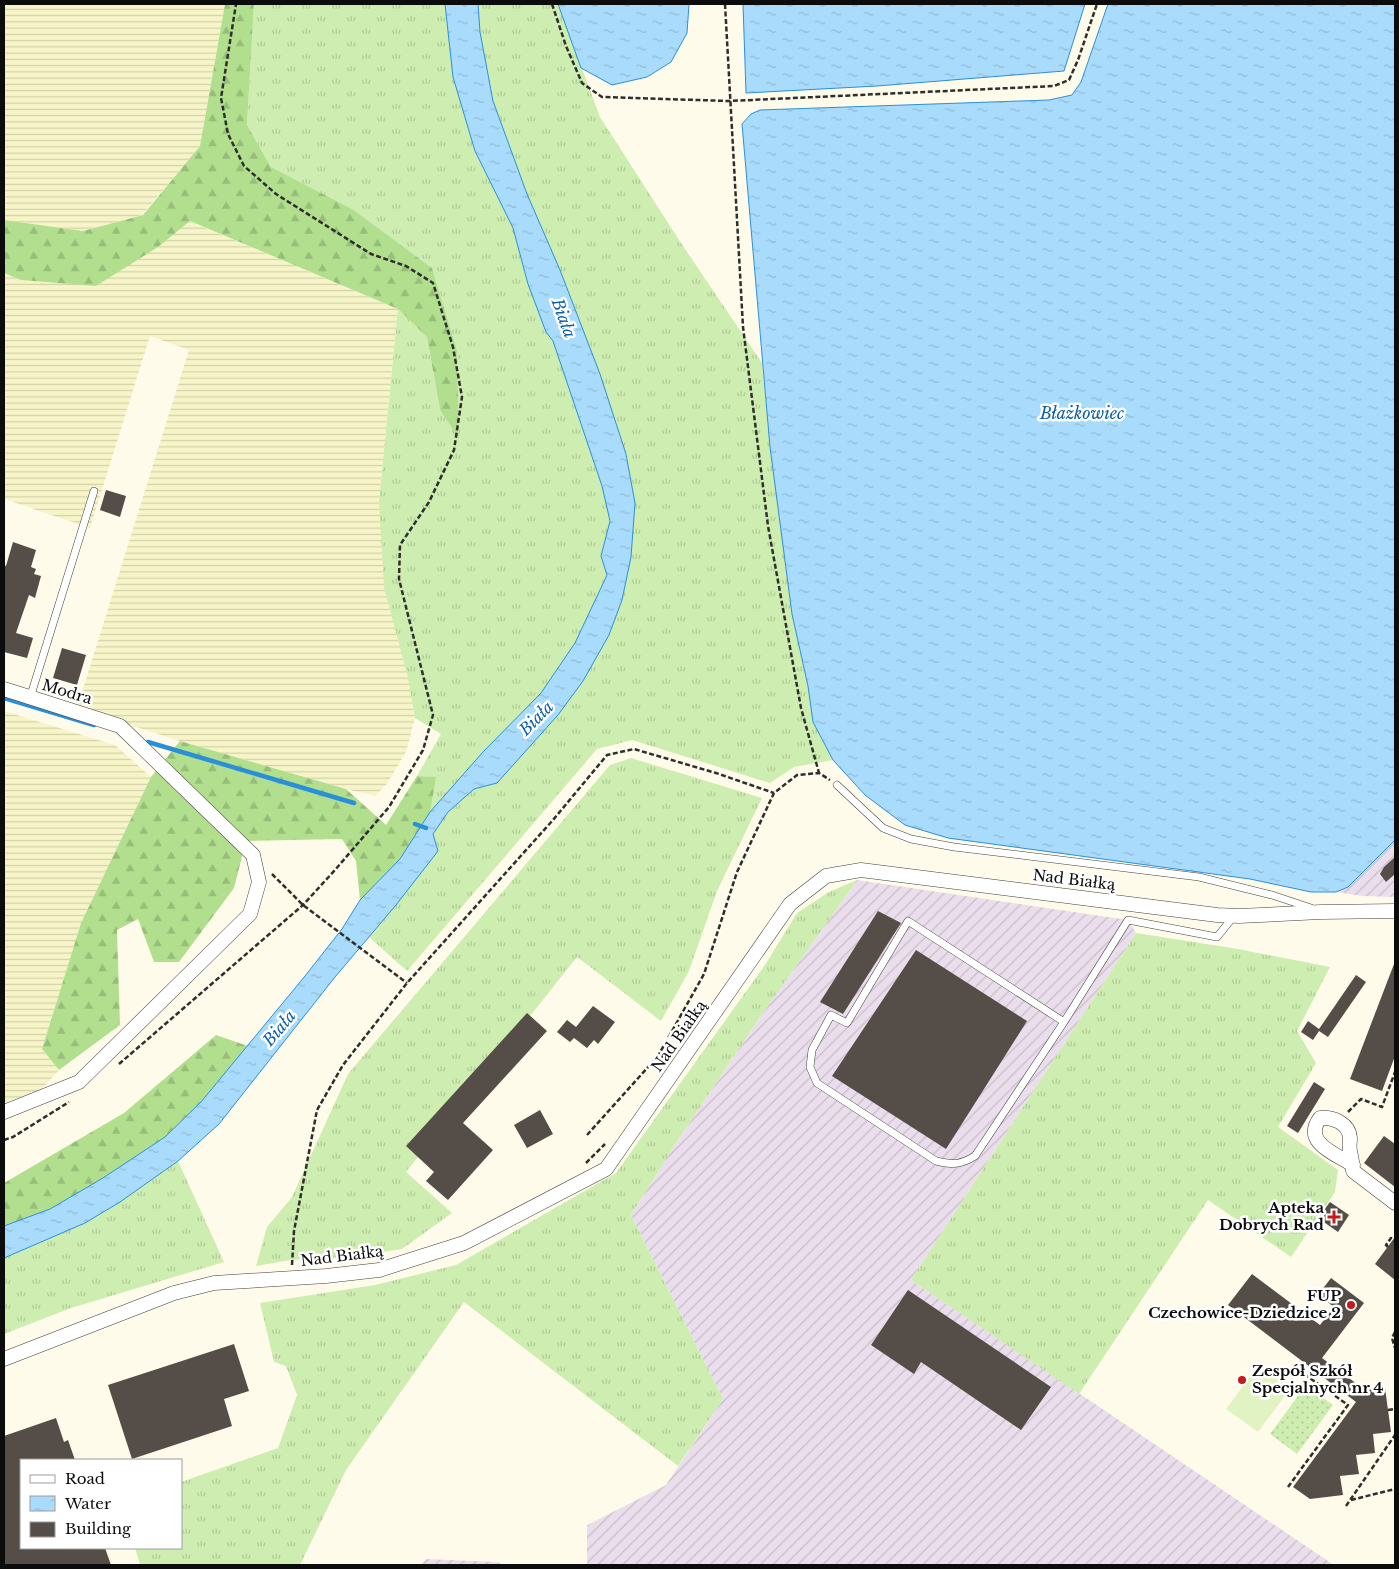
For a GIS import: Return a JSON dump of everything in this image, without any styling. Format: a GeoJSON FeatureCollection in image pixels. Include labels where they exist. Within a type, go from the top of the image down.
{"type":"FeatureCollection","features":[{"type":"Feature","properties":{"kind":"street","name":"Modra"},"geometry":{"type":"LineString","coordinates":[[4,689],[120,726],[253,855],[259,882],[250,914],[79,1082],[4,1112]]}},
{"type":"Feature","properties":{"kind":"street","name":"Nad Białką"},"geometry":{"type":"LineString","coordinates":[[4,1359],[174,1293],[198,1287],[379,1270],[464,1243],[606,1169],[790,904],[826,876],[862,870],[1234,916],[1395,910]]}},
{"type":"Feature","properties":{"kind":"street"},"geometry":{"type":"LineString","coordinates":[[1353,1165],[1322,1146],[1315,1135],[1316,1123],[1320,1118],[1328,1117],[1346,1126],[1349,1132],[1350,1150],[1353,1165],[1353,1171],[1395,1202]]}},
{"type":"Feature","properties":{"kind":"lane"},"geometry":{"type":"LineString","coordinates":[[30,698],[94,491]]}},
{"type":"Feature","properties":{"kind":"lane"},"geometry":{"type":"LineString","coordinates":[[838,785],[883,828],[911,839],[954,848],[1199,877],[1272,895],[1321,912]]}},
{"type":"Feature","properties":{"kind":"lane"},"geometry":{"type":"LineString","coordinates":[[1064,1022],[908,921],[847,1023],[831,1015],[812,1050],[810,1067],[817,1083],[936,1161],[950,1164],[964,1163],[975,1156],[1064,1022],[1128,920],[1217,937],[1234,916]]}},
{"type":"Feature","properties":{"kind":"path"},"geometry":{"type":"LineString","coordinates":[[112,1070],[303,905],[389,807],[423,750],[433,715],[399,579],[400,545],[429,502],[454,450],[462,397],[453,347],[433,284],[406,266],[371,254],[276,194],[244,166],[228,134],[221,98],[236,4]]}},
{"type":"Feature","properties":{"kind":"path"},"geometry":{"type":"LineString","coordinates":[[552,4],[566,46],[582,83],[602,97],[729,101],[1054,86],[1069,80],[1078,60],[1096,4]]}},
{"type":"Feature","properties":{"kind":"path"},"geometry":{"type":"LineString","coordinates":[[725,4],[743,327],[767,516],[801,708],[819,772],[838,785]]}},
{"type":"Feature","properties":{"kind":"path"},"geometry":{"type":"LineString","coordinates":[[292,1268],[294,1231],[317,1110],[343,1065],[407,982],[553,820],[607,755],[634,749],[716,773],[774,793]]}},
{"type":"Feature","properties":{"kind":"path"},"geometry":{"type":"LineString","coordinates":[[587,1135],[658,1056],[704,974],[737,872],[774,793],[797,776],[819,772]]}},
{"type":"Feature","properties":{"kind":"path"},"geometry":{"type":"LineString","coordinates":[[272,874],[303,905],[407,982]]}},
{"type":"Feature","properties":{"kind":"path"},"geometry":{"type":"LineString","coordinates":[[1339,1122],[1361,1098],[1382,1107],[1395,1072]]}},
{"type":"Feature","properties":{"kind":"path"},"geometry":{"type":"LineString","coordinates":[[4,1140],[75,1099]]}},
{"type":"Feature","properties":{"kind":"path"},"geometry":{"type":"LineString","coordinates":[[580,1168],[606,1143]]}},
{"type":"Feature","properties":{"kind":"path"},"geometry":{"type":"LineString","coordinates":[[1388,1247],[1386,1245],[1392,1238],[1395,1241]]}},
{"type":"Feature","properties":{"kind":"path"},"geometry":{"type":"LineString","coordinates":[[1395,1332],[1392,1338],[1395,1348]]}},
{"type":"Feature","properties":{"kind":"path"},"geometry":{"type":"LineString","coordinates":[[1288,1487],[1348,1405],[1297,1369]]}},
{"type":"Feature","properties":{"kind":"path"},"geometry":{"type":"LineString","coordinates":[[1388,1410],[1395,1409]]}},
{"type":"Feature","properties":{"kind":"path"},"geometry":{"type":"LineString","coordinates":[[1346,1506],[1395,1435]]}},
{"type":"Feature","properties":{"kind":"path"},"geometry":{"type":"LineString","coordinates":[[1350,1500],[1395,1489]]}},
{"type":"Feature","properties":{"kind":"shaded area"},"geometry":{"type":"Polygon","coordinates":[[[4,4],[225,4],[200,146],[142,215],[83,231],[4,220],[4,4]]]}},
{"type":"Feature","properties":{"kind":"shaded area"},"geometry":{"type":"Polygon","coordinates":[[[189,221],[398,309],[379,501],[415,718],[406,752],[386,785],[375,796],[180,741],[77,708],[189,350],[150,336],[90,528],[4,499],[4,273],[21,280],[158,247],[189,221]]]}},
{"type":"Feature","properties":{"kind":"shaded area"},"geometry":{"type":"Polygon","coordinates":[[[4,711],[115,745],[151,777],[81,923],[42,1049],[59,1070],[42,1089],[4,1103],[4,711]]]}},
{"type":"Feature","properties":{"kind":"shaded area"},"geometry":{"type":"Polygon","coordinates":[[[1395,840],[1395,897],[1362,896],[1336,892],[1348,887],[1395,840]]]}},
{"type":"Feature","properties":{"kind":"shaded area"},"geometry":{"type":"Polygon","coordinates":[[[857,880],[1128,920],[1136,933],[911,1280],[1334,1565],[587,1565],[587,1525],[666,1485],[723,1399],[631,1215],[678,1140],[758,1020],[857,880]]]}},
{"type":"Feature","properties":{"kind":"shaded area"},"geometry":{"type":"Polygon","coordinates":[[[426,1559],[498,1562],[502,1565],[421,1565],[426,1559]]]}},
{"type":"Feature","properties":{"kind":"green space"},"geometry":{"type":"Polygon","coordinates":[[[225,4],[254,4],[247,125],[271,167],[354,210],[432,268],[457,350],[459,439],[440,410],[427,337],[398,309],[190,221],[158,247],[96,286],[21,280],[4,273],[4,220],[83,231],[143,215],[200,146],[225,4]]]}},
{"type":"Feature","properties":{"kind":"green space"},"geometry":{"type":"Polygon","coordinates":[[[254,4],[445,4],[453,77],[475,151],[513,228],[528,284],[546,332],[553,340],[602,486],[610,521],[601,556],[607,575],[575,643],[541,693],[483,752],[430,812],[435,777],[417,776],[441,734],[415,718],[408,678],[384,587],[379,501],[398,309],[427,337],[440,410],[459,438],[457,350],[432,268],[354,210],[271,167],[247,125],[254,4]]]}},
{"type":"Feature","properties":{"kind":"green space"},"geometry":{"type":"Polygon","coordinates":[[[478,4],[558,4],[600,117],[679,240],[762,363],[770,447],[792,614],[808,686],[813,722],[833,760],[794,767],[770,783],[632,740],[597,749],[407,971],[369,937],[438,851],[433,834],[448,812],[474,789],[497,783],[622,600],[631,557],[635,503],[626,454],[600,374],[560,270],[527,194],[493,101],[480,32],[478,4]]]}},
{"type":"Feature","properties":{"kind":"green space"},"geometry":{"type":"Polygon","coordinates":[[[180,741],[346,789],[386,825],[417,776],[436,777],[430,812],[400,859],[360,900],[356,861],[342,839],[246,841],[234,888],[179,962],[154,962],[138,919],[117,930],[120,1025],[59,1070],[42,1049],[81,923],[151,777],[180,741]]]}},
{"type":"Feature","properties":{"kind":"green space"},"geometry":{"type":"Polygon","coordinates":[[[631,758],[762,798],[717,891],[689,971],[661,1021],[577,957],[406,1172],[452,1213],[402,1249],[348,1257],[291,1260],[256,1266],[267,1227],[292,1197],[348,1074],[610,765],[631,758]]]}},
{"type":"Feature","properties":{"kind":"green space"},"geometry":{"type":"Polygon","coordinates":[[[857,880],[758,1020],[678,1140],[631,1215],[723,1399],[678,1466],[464,1302],[346,1470],[300,1565],[140,1565],[135,1549],[182,1549],[182,1482],[278,1448],[297,1395],[286,1366],[274,1362],[260,1303],[375,1285],[456,1265],[616,1173],[765,965],[797,913],[829,892],[857,880]]]}},
{"type":"Feature","properties":{"kind":"green space"},"geometry":{"type":"Polygon","coordinates":[[[1136,933],[1238,949],[1330,967],[1297,1031],[1316,1063],[1278,1127],[1338,1170],[1335,1192],[1291,1257],[1208,1200],[1079,1394],[911,1280],[1136,933]]]}},
{"type":"Feature","properties":{"kind":"green space"},"geometry":{"type":"Polygon","coordinates":[[[216,1035],[248,1046],[201,1102],[165,1137],[103,1178],[50,1209],[4,1226],[4,1183],[124,1113],[216,1035]]]}},
{"type":"Feature","properties":{"kind":"green space"},"geometry":{"type":"Polygon","coordinates":[[[178,1161],[224,1262],[71,1308],[4,1334],[4,1258],[85,1223],[120,1202],[178,1161]]]}},
{"type":"Feature","properties":{"kind":"green space"},"geometry":{"type":"Polygon","coordinates":[[[1261,1362],[1293,1385],[1258,1432],[1226,1409],[1261,1362]]]}},
{"type":"Feature","properties":{"kind":"green space"},"geometry":{"type":"Polygon","coordinates":[[[1306,1385],[1333,1405],[1297,1454],[1270,1434],[1306,1385]]]}},
{"type":"Feature","properties":{"kind":"water","name":"Biała"},"geometry":{"type":"Polygon","coordinates":[[[445,4],[478,4],[480,32],[493,101],[527,194],[560,270],[600,374],[626,454],[635,503],[631,557],[622,600],[609,635],[583,681],[558,715],[497,783],[474,789],[448,812],[433,834],[438,851],[396,905],[335,977],[219,1124],[178,1161],[120,1202],[85,1223],[4,1258],[4,1226],[50,1209],[103,1178],[165,1137],[201,1102],[342,929],[360,900],[400,859],[430,812],[483,752],[541,693],[575,643],[607,575],[601,556],[610,521],[602,486],[553,341],[546,332],[528,284],[513,228],[475,151],[453,77],[445,4]]]}},
{"type":"Feature","properties":{"kind":"water"},"geometry":{"type":"Polygon","coordinates":[[[558,4],[689,4],[687,33],[671,62],[647,77],[612,85],[581,68],[558,4]]]}},
{"type":"Feature","properties":{"kind":"water"},"geometry":{"type":"Polygon","coordinates":[[[743,4],[1085,4],[1064,71],[877,86],[746,93],[743,4]]]}},
{"type":"Feature","properties":{"kind":"water","name":"Błażkowiec"},"geometry":{"type":"Polygon","coordinates":[[[1108,4],[1395,4],[1395,840],[1348,887],[1336,892],[1311,892],[1250,879],[948,838],[905,825],[865,795],[833,760],[813,722],[808,686],[792,614],[770,447],[742,124],[751,114],[760,110],[1049,100],[1072,95],[1081,82],[1108,4]]]}},
{"type":"Feature","properties":{"kind":"building"},"geometry":{"type":"Polygon","coordinates":[[[106,490],[126,496],[120,517],[100,510],[106,490]]]}},
{"type":"Feature","properties":{"kind":"building"},"geometry":{"type":"Polygon","coordinates":[[[13,542],[36,550],[31,567],[36,569],[34,574],[41,576],[35,598],[29,595],[16,633],[33,638],[27,658],[4,652],[4,565],[6,566],[13,542]]]}},
{"type":"Feature","properties":{"kind":"building"},"geometry":{"type":"Polygon","coordinates":[[[62,648],[86,655],[77,685],[53,678],[62,648]]]}},
{"type":"Feature","properties":{"kind":"building"},"geometry":{"type":"Polygon","coordinates":[[[1395,857],[1395,874],[1386,882],[1380,874],[1384,867],[1395,857]]]}},
{"type":"Feature","properties":{"kind":"building"},"geometry":{"type":"Polygon","coordinates":[[[878,911],[901,923],[843,1014],[820,1002],[878,911]]]}},
{"type":"Feature","properties":{"kind":"building"},"geometry":{"type":"Polygon","coordinates":[[[916,950],[1027,1021],[946,1149],[832,1076],[916,950]]]}},
{"type":"Feature","properties":{"kind":"building"},"geometry":{"type":"Polygon","coordinates":[[[1394,964],[1395,1056],[1382,1091],[1350,1079],[1394,964]]]}},
{"type":"Feature","properties":{"kind":"building"},"geometry":{"type":"Polygon","coordinates":[[[1356,975],[1366,982],[1328,1037],[1319,1031],[1313,1040],[1301,1032],[1308,1021],[1319,1029],[1356,975]]]}},
{"type":"Feature","properties":{"kind":"building"},"geometry":{"type":"Polygon","coordinates":[[[593,1006],[615,1022],[598,1044],[594,1040],[587,1048],[574,1038],[570,1042],[557,1032],[567,1020],[576,1027],[593,1006]]]}},
{"type":"Feature","properties":{"kind":"building"},"geometry":{"type":"Polygon","coordinates":[[[527,1013],[547,1031],[463,1123],[493,1150],[448,1200],[426,1181],[434,1172],[406,1146],[527,1013]]]}},
{"type":"Feature","properties":{"kind":"building"},"geometry":{"type":"Polygon","coordinates":[[[1314,1082],[1325,1089],[1298,1133],[1287,1126],[1314,1082]]]}},
{"type":"Feature","properties":{"kind":"building"},"geometry":{"type":"Polygon","coordinates":[[[540,1110],[553,1134],[527,1148],[514,1125],[540,1110]]]}},
{"type":"Feature","properties":{"kind":"building"},"geometry":{"type":"Polygon","coordinates":[[[1384,1136],[1395,1144],[1395,1187],[1364,1163],[1384,1136]]]}},
{"type":"Feature","properties":{"kind":"building","name":"Apteka Dobrych Rad"},"geometry":{"type":"Polygon","coordinates":[[[1330,1202],[1349,1215],[1338,1232],[1318,1218],[1330,1202]]]}},
{"type":"Feature","properties":{"kind":"building"},"geometry":{"type":"Polygon","coordinates":[[[1395,1237],[1395,1280],[1375,1264],[1395,1237]]]}},
{"type":"Feature","properties":{"kind":"building"},"geometry":{"type":"Polygon","coordinates":[[[1252,1274],[1320,1325],[1334,1307],[1318,1295],[1331,1278],[1364,1303],[1322,1358],[1365,1390],[1385,1388],[1391,1432],[1373,1434],[1375,1453],[1356,1455],[1359,1474],[1340,1476],[1343,1495],[1310,1499],[1293,1487],[1356,1402],[1228,1305],[1252,1274]]]}},
{"type":"Feature","properties":{"kind":"building"},"geometry":{"type":"Polygon","coordinates":[[[908,1290],[1051,1387],[1021,1430],[921,1362],[914,1374],[871,1345],[908,1290]]]}},
{"type":"Feature","properties":{"kind":"building"},"geometry":{"type":"Polygon","coordinates":[[[234,1344],[249,1391],[224,1399],[232,1426],[132,1459],[108,1385],[234,1344]]]}},
{"type":"Feature","properties":{"kind":"building"},"geometry":{"type":"Polygon","coordinates":[[[56,1418],[64,1442],[68,1440],[75,1459],[20,1459],[20,1549],[105,1549],[111,1565],[4,1565],[4,1436],[56,1418]]]}},
{"type":"Feature","properties":{"kind":"waterway"},"geometry":{"type":"LineString","coordinates":[[4,698],[94,725]]}},
{"type":"Feature","properties":{"kind":"waterway"},"geometry":{"type":"LineString","coordinates":[[148,742],[354,803]]}},
{"type":"Feature","properties":{"kind":"waterway"},"geometry":{"type":"LineString","coordinates":[[415,824],[426,828]]}},
{"type":"Feature","properties":{"kind":"place","name":"Apteka Dobrych Rad"},"geometry":{"type":"Point","coordinates":[1334,1217]}},
{"type":"Feature","properties":{"kind":"place","name":"FUP Czechowice-Dziedzice 2"},"geometry":{"type":"Point","coordinates":[1351,1305]}},
{"type":"Feature","properties":{"kind":"place","name":"Zespół Szkół Specjalnych nr 4"},"geometry":{"type":"Point","coordinates":[1242,1380]}}]}
